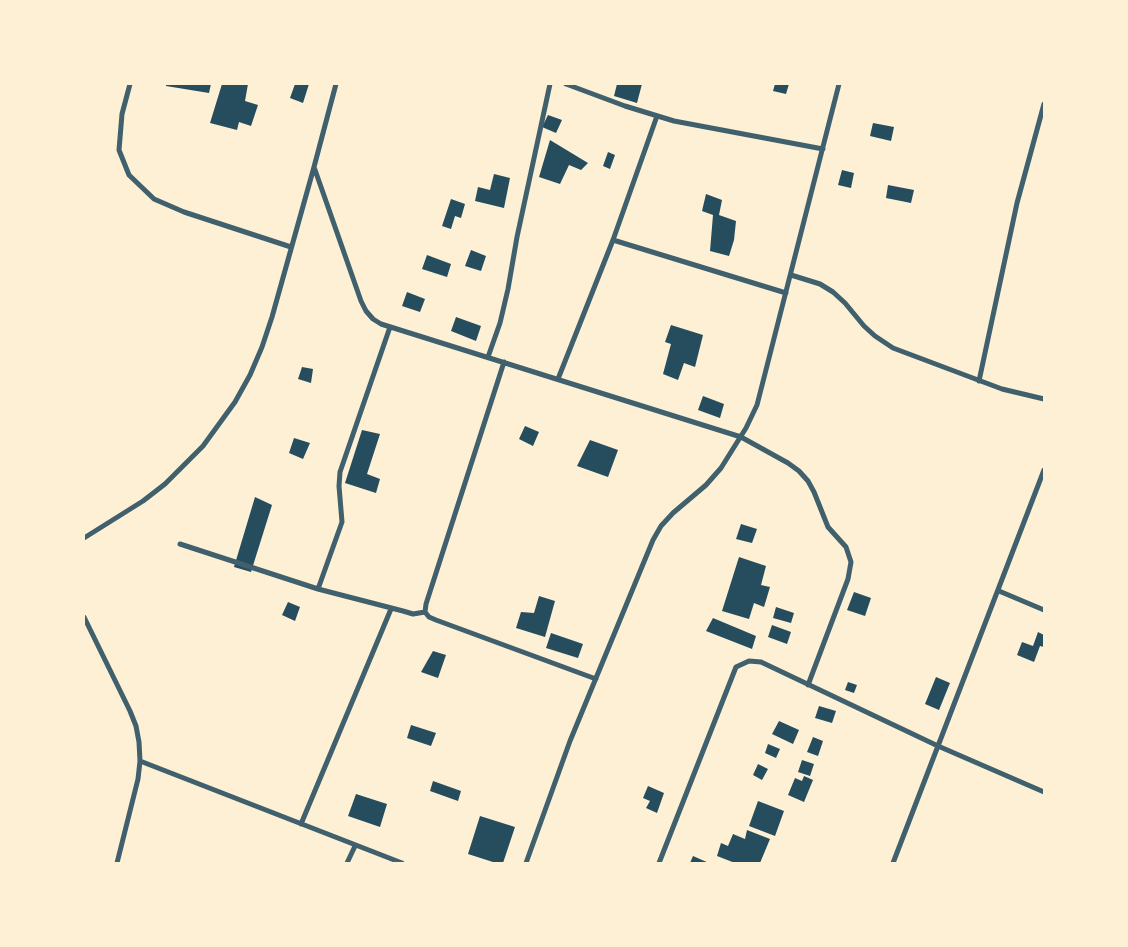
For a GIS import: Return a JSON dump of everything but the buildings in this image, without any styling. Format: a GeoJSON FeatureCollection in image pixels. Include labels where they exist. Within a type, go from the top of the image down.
{"type":"FeatureCollection","features":[{"type":"Feature","properties":{"kind":"street"},"geometry":{"type":"LineString","coordinates":[[130,84],[122,114],[119,150],[129,175],[154,199],[184,212],[291,247]]}},
{"type":"Feature","properties":{"kind":"street"},"geometry":{"type":"LineString","coordinates":[[84,538],[143,501],[165,484],[197,453],[220,425],[250,375],[262,347],[336,84]]}},
{"type":"Feature","properties":{"kind":"street"},"geometry":{"type":"LineString","coordinates":[[488,357],[500,323],[508,289],[517,237],[550,84]]}},
{"type":"Feature","properties":{"kind":"street"},"geometry":{"type":"LineString","coordinates":[[566,84],[657,116],[823,149]]}},
{"type":"Feature","properties":{"kind":"street"},"geometry":{"type":"LineString","coordinates":[[526,863],[570,741],[653,540],[672,513],[690,500],[720,468],[741,437],[757,405],[839,84]]}},
{"type":"Feature","properties":{"kind":"street"},"geometry":{"type":"LineString","coordinates":[[979,381],[1017,203],[1044,104]]}},
{"type":"Feature","properties":{"kind":"street"},"geometry":{"type":"LineString","coordinates":[[558,379],[613,240],[657,116]]}},
{"type":"Feature","properties":{"kind":"street"},"geometry":{"type":"LineString","coordinates":[[314,167],[361,301],[373,319],[390,327],[741,437],[788,463],[808,481],[828,527],[846,547],[851,562],[851,571],[808,685]]}},
{"type":"Feature","properties":{"kind":"street"},"geometry":{"type":"LineString","coordinates":[[613,240],[786,293]]}},
{"type":"Feature","properties":{"kind":"street"},"geometry":{"type":"LineString","coordinates":[[791,275],[820,284],[834,292],[864,326],[893,348],[1002,389],[1044,399]]}},
{"type":"Feature","properties":{"kind":"street"},"geometry":{"type":"LineString","coordinates":[[318,589],[342,522],[339,486],[340,472],[390,327]]}},
{"type":"Feature","properties":{"kind":"street"},"geometry":{"type":"LineString","coordinates":[[504,362],[425,612],[429,617],[436,620],[596,679]]}},
{"type":"Feature","properties":{"kind":"street"},"geometry":{"type":"LineString","coordinates":[[893,863],[1044,470]]}},
{"type":"Feature","properties":{"kind":"street"},"geometry":{"type":"LineString","coordinates":[[180,544],[318,589],[413,614],[425,612]]}},
{"type":"Feature","properties":{"kind":"street"},"geometry":{"type":"LineString","coordinates":[[999,591],[1044,610]]}},
{"type":"Feature","properties":{"kind":"street"},"geometry":{"type":"LineString","coordinates":[[301,824],[391,609]]}},
{"type":"Feature","properties":{"kind":"street"},"geometry":{"type":"LineString","coordinates":[[84,617],[130,711],[137,734],[140,761],[138,780],[117,863]]}},
{"type":"Feature","properties":{"kind":"street"},"geometry":{"type":"LineString","coordinates":[[659,863],[736,667],[743,662],[755,661],[938,746],[1044,792]]}},
{"type":"Feature","properties":{"kind":"street"},"geometry":{"type":"LineString","coordinates":[[140,761],[354,846],[402,863]]}},
{"type":"Feature","properties":{"kind":"street"},"geometry":{"type":"LineString","coordinates":[[347,863],[354,846]]}}]}
